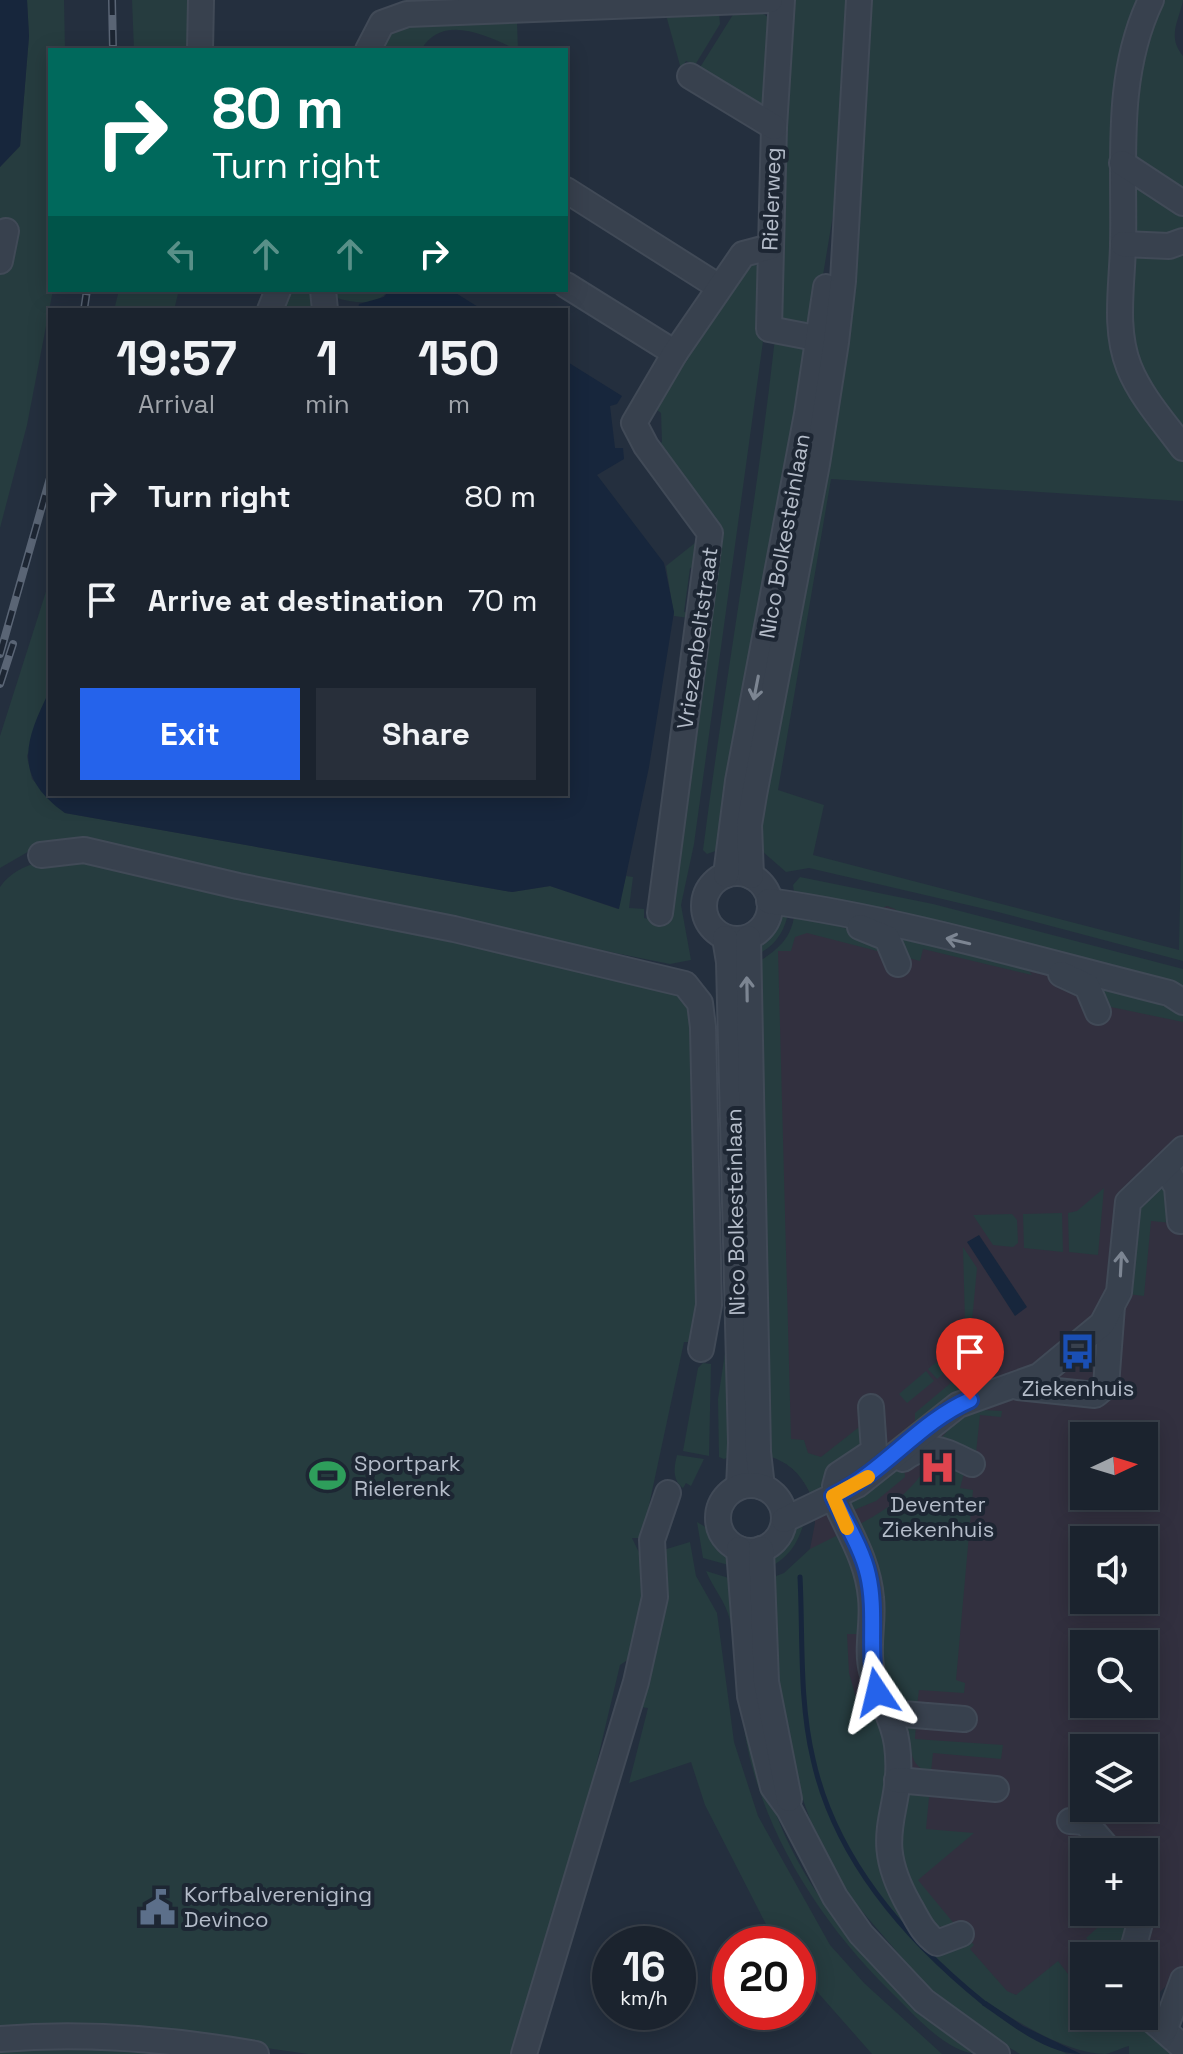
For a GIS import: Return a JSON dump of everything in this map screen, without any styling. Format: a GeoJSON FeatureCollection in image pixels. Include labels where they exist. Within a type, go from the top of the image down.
{"type":"FeatureCollection","features":[{"type":"Feature","properties":{"kind":"street"},"geometry":{"type":"LineString","coordinates":[[200,48],[201,0]]}},
{"type":"Feature","properties":{"kind":"street"},"geometry":{"type":"LineString","coordinates":[[369,48],[382,23],[395,16],[580,4],[770,0]]}},
{"type":"Feature","properties":{"kind":"street","name":"Rielerweg"},"geometry":{"type":"LineString","coordinates":[[782,0],[774,127],[769,329],[827,340]]}},
{"type":"Feature","properties":{"kind":"street","name":"Nico Bolkesteinlaan"},"geometry":{"type":"LineString","coordinates":[[751,876],[749,825],[817,464],[827,340],[846,199],[859,0]]}},
{"type":"Feature","properties":{"kind":"street"},"geometry":{"type":"LineString","coordinates":[[1151,0],[1132,65],[1124,109],[1120,316],[1128,365],[1145,398],[1183,448]]}},
{"type":"Feature","properties":{"kind":"street"},"geometry":{"type":"LineString","coordinates":[[690,76],[774,127]]}},
{"type":"Feature","properties":{"kind":"street"},"geometry":{"type":"LineString","coordinates":[[1122,163],[1183,203]]}},
{"type":"Feature","properties":{"kind":"street"},"geometry":{"type":"LineString","coordinates":[[568,191],[719,287]]}},
{"type":"Feature","properties":{"kind":"street"},"geometry":{"type":"LineString","coordinates":[[0,261],[6,231]]}},
{"type":"Feature","properties":{"kind":"street"},"geometry":{"type":"LineString","coordinates":[[1123,244],[1169,246],[1183,241]]}},
{"type":"Feature","properties":{"kind":"street","name":"Vriezenbeltstraat"},"geometry":{"type":"LineString","coordinates":[[660,913],[710,533],[646,446],[634,423],[675,353],[743,254],[770,247]]}},
{"type":"Feature","properties":{"kind":"street"},"geometry":{"type":"LineString","coordinates":[[568,286],[675,353]]}},
{"type":"Feature","properties":{"kind":"street","name":"Nico Bolkesteinlaan"},"geometry":{"type":"LineString","coordinates":[[726,875],[738,781],[827,340]]}},
{"type":"Feature","properties":{"kind":"street"},"geometry":{"type":"LineString","coordinates":[[41,855],[84,850],[238,886],[454,929],[685,984],[700,1003],[703,1027],[709,1305],[701,1349]]}},
{"type":"Feature","properties":{"kind":"street"},"geometry":{"type":"LineString","coordinates":[[726,875],[751,876],[763,886],[769,901],[763,927],[736,938],[709,925],[703,906],[709,887],[726,875]]}},
{"type":"Feature","properties":{"kind":"street"},"geometry":{"type":"LineString","coordinates":[[769,901],[827,910],[1034,959],[1169,993],[1183,1002]]}},
{"type":"Feature","properties":{"kind":"street"},"geometry":{"type":"LineString","coordinates":[[827,910],[842,922],[887,938],[898,964]]}},
{"type":"Feature","properties":{"kind":"street","name":"Nico Bolkesteinlaan"},"geometry":{"type":"LineString","coordinates":[[736,938],[758,1452],[750,1487]]}},
{"type":"Feature","properties":{"kind":"street"},"geometry":{"type":"LineString","coordinates":[[1034,959],[1037,968],[1074,977],[1087,986],[1098,1012]]}},
{"type":"Feature","properties":{"kind":"street"},"geometry":{"type":"LineString","coordinates":[[784,1520],[778,1500],[750,1487],[720,1504],[718,1522],[724,1538],[750,1549],[775,1541],[784,1520],[842,1489],[917,1438],[958,1405],[1039,1376],[1102,1324],[1119,1292],[1128,1202],[1183,1149]]}},
{"type":"Feature","properties":{"kind":"street"},"geometry":{"type":"LineString","coordinates":[[1165,1167],[1177,1187],[1180,1221]]}},
{"type":"Feature","properties":{"kind":"street"},"geometry":{"type":"LineString","coordinates":[[1012,1387],[1095,1395],[1099,1392],[1106,1386],[1112,1304]]}},
{"type":"Feature","properties":{"kind":"street"},"geometry":{"type":"LineString","coordinates":[[880,1457],[876,1403],[874,1451],[838,1475],[869,1577],[871,1667],[877,1692],[890,1713],[898,1747],[897,1780],[887,1835],[894,1879],[923,1933],[937,1943],[961,1934]]}},
{"type":"Feature","properties":{"kind":"street"},"geometry":{"type":"LineString","coordinates":[[842,1489],[880,1479],[921,1447],[935,1446],[972,1459],[917,1438]]}},
{"type":"Feature","properties":{"kind":"street"},"geometry":{"type":"LineString","coordinates":[[524,2054],[636,1682],[655,1597],[652,1540],[668,1493]]}},
{"type":"Feature","properties":{"kind":"street"},"geometry":{"type":"LineString","coordinates":[[750,1549],[766,1682],[788,1782],[789,1809],[835,1897],[869,1944],[924,2001],[997,2054]]}},
{"type":"Feature","properties":{"kind":"street"},"geometry":{"type":"LineString","coordinates":[[890,1713],[964,1719]]}},
{"type":"Feature","properties":{"kind":"street"},"geometry":{"type":"LineString","coordinates":[[897,1780],[996,1789]]}},
{"type":"Feature","properties":{"kind":"street"},"geometry":{"type":"LineString","coordinates":[[1085,1822],[1099,1838]]}},
{"type":"Feature","properties":{"kind":"street"},"geometry":{"type":"LineString","coordinates":[[1165,2029],[1183,1980]]}},
{"type":"Feature","properties":{"kind":"street"},"geometry":{"type":"LineString","coordinates":[[1158,2024],[1183,2047]]}},
{"type":"Feature","properties":{"kind":"street"},"geometry":{"type":"LineString","coordinates":[[0,2039],[66,2035],[137,2038],[256,2054]]}},
{"type":"Feature","properties":{"kind":"shaded area","name":"Deventer Ziekenhuis"},"geometry":{"type":"Polygon","coordinates":[[[887,906],[1183,988],[1183,1970],[1158,1994],[1158,1942],[1070,1942],[1070,2005],[944,1981],[795,1565],[810,1549],[815,1523],[811,1495],[800,1475],[782,1460],[768,1456],[760,961],[781,947],[791,934],[795,911],[887,906]]]}},
{"type":"Feature","properties":{"kind":"green space"},"geometry":{"type":"Polygon","coordinates":[[[27,0],[64,0],[65,48],[48,48],[48,292],[53,292],[27,425],[0,528],[0,167],[20,146],[29,36],[27,0]]]}},
{"type":"Feature","properties":{"kind":"green space"},"geometry":{"type":"Polygon","coordinates":[[[132,0],[190,0],[191,48],[134,48],[132,0]]]}},
{"type":"Feature","properties":{"kind":"green space"},"geometry":{"type":"Polygon","coordinates":[[[789,0],[848,0],[837,191],[818,305],[811,324],[802,326],[777,318],[789,0]]]}},
{"type":"Feature","properties":{"kind":"green space"},"geometry":{"type":"Polygon","coordinates":[[[869,0],[1142,0],[1115,329],[1183,455],[1183,501],[831,479],[778,790],[824,805],[813,855],[1179,950],[1183,770],[1183,961],[998,912],[809,868],[786,872],[762,851],[755,828],[830,419],[869,0]]]}},
{"type":"Feature","properties":{"kind":"green space"},"geometry":{"type":"Polygon","coordinates":[[[1161,0],[1183,0],[1175,41],[1183,56],[1183,438],[1150,398],[1126,319],[1130,154],[1138,80],[1149,25],[1161,0]]]}},
{"type":"Feature","properties":{"kind":"green space"},"geometry":{"type":"Polygon","coordinates":[[[760,11],[770,19],[766,110],[699,69],[734,13],[760,11]]]}},
{"type":"Feature","properties":{"kind":"green space"},"geometry":{"type":"Polygon","coordinates":[[[719,13],[720,24],[695,65],[686,61],[681,69],[666,15],[719,13]]]}},
{"type":"Feature","properties":{"kind":"green space"},"geometry":{"type":"Polygon","coordinates":[[[517,22],[518,48],[480,34],[453,30],[441,32],[423,48],[382,48],[386,36],[401,26],[517,22]]]}},
{"type":"Feature","properties":{"kind":"green space"},"geometry":{"type":"Polygon","coordinates":[[[754,263],[758,267],[758,322],[764,334],[694,844],[681,905],[691,960],[670,964],[232,876],[38,846],[0,868],[0,736],[48,585],[48,696],[27,756],[32,779],[65,813],[512,892],[550,886],[618,909],[626,876],[633,877],[629,908],[644,909],[644,918],[666,922],[722,534],[657,445],[662,442],[661,413],[653,407],[740,264],[754,263]]]}},
{"type":"Feature","properties":{"kind":"green space"},"geometry":{"type":"Polygon","coordinates":[[[118,292],[178,292],[174,308],[114,308],[118,292]]]}},
{"type":"Feature","properties":{"kind":"green space"},"geometry":{"type":"Polygon","coordinates":[[[282,292],[317,292],[319,308],[276,308],[282,292]]]}},
{"type":"Feature","properties":{"kind":"green space"},"geometry":{"type":"Polygon","coordinates":[[[336,292],[387,292],[378,299],[365,302],[337,298],[336,292]]]}},
{"type":"Feature","properties":{"kind":"green space"},"geometry":{"type":"Polygon","coordinates":[[[775,338],[799,343],[807,353],[724,848],[707,854],[703,850],[775,338]]]}},
{"type":"Feature","properties":{"kind":"green space"},"geometry":{"type":"Polygon","coordinates":[[[705,535],[701,566],[690,568],[684,612],[698,614],[697,619],[674,616],[666,566],[705,535]]]}},
{"type":"Feature","properties":{"kind":"green space","name":"Sportpark Rielerenk"},"geometry":{"type":"Polygon","coordinates":[[[87,857],[680,985],[696,1018],[701,1288],[696,1342],[684,1342],[642,1538],[632,1538],[650,1575],[632,1657],[620,1665],[581,1829],[511,2054],[308,2054],[112,2026],[52,2025],[0,2030],[0,887],[18,871],[39,862],[87,857]]]}},
{"type":"Feature","properties":{"kind":"green space"},"geometry":{"type":"Polygon","coordinates":[[[800,877],[933,904],[1183,969],[1183,988],[903,921],[895,909],[887,906],[868,913],[795,899],[793,885],[800,877]]]}},
{"type":"Feature","properties":{"kind":"green space"},"geometry":{"type":"Polygon","coordinates":[[[789,909],[778,938],[754,956],[777,911],[789,909]]]}},
{"type":"Feature","properties":{"kind":"green space"},"geometry":{"type":"Polygon","coordinates":[[[795,911],[821,913],[828,923],[875,937],[889,954],[807,933],[795,937],[791,951],[778,951],[791,1439],[804,1440],[808,1453],[821,1457],[868,1420],[870,1446],[827,1477],[819,1496],[811,1495],[789,1466],[768,1456],[760,961],[784,940],[795,911]]]}},
{"type":"Feature","properties":{"kind":"green space"},"geometry":{"type":"Polygon","coordinates":[[[895,935],[1022,960],[1032,975],[923,949],[920,961],[905,957],[895,935]]]}},
{"type":"Feature","properties":{"kind":"green space"},"geometry":{"type":"Polygon","coordinates":[[[1094,978],[1183,1011],[1183,1022],[1106,1006],[1094,978]]]}},
{"type":"Feature","properties":{"kind":"green space"},"geometry":{"type":"Polygon","coordinates":[[[1168,1178],[1173,1223],[1151,1221],[1144,1296],[1128,1294],[1139,1205],[1168,1178]]]}},
{"type":"Feature","properties":{"kind":"green space"},"geometry":{"type":"Polygon","coordinates":[[[1104,1188],[1098,1255],[1069,1252],[1068,1213],[1077,1211],[1104,1188]]]}},
{"type":"Feature","properties":{"kind":"green space"},"geometry":{"type":"Polygon","coordinates":[[[1062,1213],[1063,1252],[1024,1248],[1023,1214],[1062,1213]]]}},
{"type":"Feature","properties":{"kind":"green space"},"geometry":{"type":"Polygon","coordinates":[[[1012,1214],[1017,1220],[1018,1243],[1013,1247],[993,1245],[973,1215],[1012,1214]]]}},
{"type":"Feature","properties":{"kind":"green space"},"geometry":{"type":"Polygon","coordinates":[[[963,1247],[977,1268],[972,1321],[965,1321],[963,1247]]]}},
{"type":"Feature","properties":{"kind":"green space"},"geometry":{"type":"Polygon","coordinates":[[[965,1326],[972,1326],[969,1351],[956,1362],[948,1358],[953,1365],[937,1379],[928,1369],[960,1343],[965,1326]]]}},
{"type":"Feature","properties":{"kind":"green space"},"geometry":{"type":"Polygon","coordinates":[[[727,1340],[731,1456],[724,1459],[719,1457],[718,1399],[727,1340]]]}},
{"type":"Feature","properties":{"kind":"green space"},"geometry":{"type":"Polygon","coordinates":[[[703,1363],[711,1364],[709,1456],[683,1451],[698,1368],[703,1363]]]}},
{"type":"Feature","properties":{"kind":"green space"},"geometry":{"type":"Polygon","coordinates":[[[926,1371],[934,1381],[907,1403],[899,1394],[926,1371]]]}},
{"type":"Feature","properties":{"kind":"green space"},"geometry":{"type":"Polygon","coordinates":[[[959,1376],[1005,1380],[915,1432],[915,1413],[959,1376]]]}},
{"type":"Feature","properties":{"kind":"green space"},"geometry":{"type":"Polygon","coordinates":[[[982,1410],[1002,1411],[1001,1417],[980,1415],[976,1453],[942,1437],[960,1417],[982,1410]]]}},
{"type":"Feature","properties":{"kind":"green space"},"geometry":{"type":"Polygon","coordinates":[[[935,1452],[964,1473],[960,1488],[973,1490],[956,1680],[965,1683],[964,1693],[919,1690],[917,1705],[897,1702],[884,1672],[880,1576],[860,1524],[904,1494],[935,1452]]]}},
{"type":"Feature","properties":{"kind":"green space"},"geometry":{"type":"Polygon","coordinates":[[[677,1455],[704,1459],[691,1486],[686,1483],[683,1488],[675,1477],[677,1455]]]}},
{"type":"Feature","properties":{"kind":"green space"},"geometry":{"type":"Polygon","coordinates":[[[904,1465],[905,1477],[876,1501],[849,1512],[847,1504],[857,1492],[870,1492],[904,1465]]]}},
{"type":"Feature","properties":{"kind":"green space"},"geometry":{"type":"Polygon","coordinates":[[[805,1519],[792,1548],[768,1568],[782,1540],[805,1519]]]}},
{"type":"Feature","properties":{"kind":"green space"},"geometry":{"type":"Polygon","coordinates":[[[697,1522],[712,1531],[736,1567],[703,1558],[697,1522]]]}},
{"type":"Feature","properties":{"kind":"green space"},"geometry":{"type":"Polygon","coordinates":[[[840,1534],[854,1570],[860,1607],[860,1634],[847,1634],[849,1673],[858,1705],[870,1700],[890,1752],[880,1826],[943,1951],[956,1949],[970,1940],[974,1945],[970,1949],[1007,1991],[1016,1995],[1058,1961],[1070,1973],[1070,2030],[1150,2030],[1176,2054],[1129,2054],[1129,2046],[1105,2054],[1075,2049],[1026,2027],[985,2001],[1018,2030],[1067,2054],[1020,2054],[981,2031],[935,1996],[848,1895],[818,1842],[783,1743],[771,1578],[784,1573],[810,1549],[840,1534]]]}},
{"type":"Feature","properties":{"kind":"green space"},"geometry":{"type":"Polygon","coordinates":[[[690,1542],[696,1576],[717,1613],[734,1742],[758,1816],[830,1945],[864,1983],[942,2054],[872,2054],[816,1990],[816,1926],[767,1926],[705,1805],[691,1762],[629,1783],[648,1708],[640,1707],[660,1551],[690,1542]]]}},
{"type":"Feature","properties":{"kind":"green space"},"geometry":{"type":"Polygon","coordinates":[[[706,1571],[732,1579],[761,1760],[780,1824],[799,1863],[822,1901],[880,1971],[912,2003],[979,2054],[957,2049],[936,2035],[875,1976],[829,1920],[790,1859],[774,1827],[750,1759],[730,1620],[706,1571]]]}},
{"type":"Feature","properties":{"kind":"green space"},"geometry":{"type":"Polygon","coordinates":[[[907,1723],[916,1723],[915,1739],[1003,1745],[1001,1759],[933,1753],[931,1772],[923,1770],[914,1760],[907,1723]]]}},
{"type":"Feature","properties":{"kind":"green space"},"geometry":{"type":"Polygon","coordinates":[[[930,1787],[926,1829],[974,1833],[918,1880],[956,1926],[935,1927],[917,1905],[896,1845],[907,1788],[930,1787]]]}},
{"type":"Feature","properties":{"kind":"green space"},"geometry":{"type":"Polygon","coordinates":[[[1099,1926],[1127,1926],[1122,1942],[1090,1942],[1086,1938],[1099,1926]]]}},
{"type":"Feature","properties":{"kind":"green space"},"geometry":{"type":"Polygon","coordinates":[[[55,2044],[200,2054],[0,2054],[0,2051],[55,2044]]]}},
{"type":"Feature","properties":{"kind":"water"},"geometry":{"type":"Polygon","coordinates":[[[0,0],[27,0],[29,36],[20,146],[0,167],[0,0]]]}},
{"type":"Feature","properties":{"kind":"water"},"geometry":{"type":"Polygon","coordinates":[[[388,292],[454,292],[480,308],[358,308],[359,304],[384,297],[388,292]]]}},
{"type":"Feature","properties":{"kind":"water"},"geometry":{"type":"Polygon","coordinates":[[[568,362],[622,396],[617,404],[610,406],[615,448],[623,448],[624,459],[597,475],[664,563],[674,612],[649,767],[619,909],[550,886],[512,892],[65,813],[48,799],[31,772],[28,757],[30,742],[48,694],[48,796],[568,796],[568,362]]]}},
{"type":"Feature","properties":{"kind":"water"},"geometry":{"type":"Polygon","coordinates":[[[979,1235],[1027,1307],[1015,1316],[967,1242],[979,1235]]]}},
{"type":"Feature","properties":{"kind":"water"},"geometry":{"type":"Polygon","coordinates":[[[986,2001],[1023,2026],[1081,2054],[1055,2049],[1029,2037],[982,2005],[986,2001]]]}},
{"type":"Feature","properties":{"kind":"waterway"},"geometry":{"type":"LineString","coordinates":[[800,1577],[804,1691],[809,1737],[823,1796],[856,1864],[878,1895],[927,1952],[984,2003]]}},
{"type":"Feature","properties":{"kind":"railway"},"geometry":{"type":"LineString","coordinates":[[112,0],[113,48]]}},
{"type":"Feature","properties":{"kind":"railway"},"geometry":{"type":"LineString","coordinates":[[84,308],[87,292]]}},
{"type":"Feature","properties":{"kind":"railway"},"geometry":{"type":"LineString","coordinates":[[0,654],[48,485]]}},
{"type":"Feature","properties":{"kind":"railway"},"geometry":{"type":"LineString","coordinates":[[0,684],[13,644]]}},
{"type":"Feature","properties":{"kind":"slow traffic"},"geometry":{"type":"LineString","coordinates":[[847,1528],[833,1496],[868,1477]]}},
{"type":"Feature","properties":{"kind":"place","name":"Ziekenhuis"},"geometry":{"type":"Point","coordinates":[1078,1352]}},
{"type":"Feature","properties":{"kind":"place","name":"Deventer Ziekenhuis"},"geometry":{"type":"Point","coordinates":[938,1468]}},
{"type":"Feature","properties":{"kind":"place","name":"Sportpark Rielerenk"},"geometry":{"type":"Point","coordinates":[328,1476]}},
{"type":"Feature","properties":{"kind":"place","name":"Korfbalvereniging Devinco"},"geometry":{"type":"Point","coordinates":[158,1907]}},
{"type":"Feature","properties":{"kind":"route"},"geometry":{"type":"LineString","coordinates":[[877,1692],[871,1667],[872,1602],[869,1577],[863,1556],[833,1496],[857,1485],[946,1412],[970,1400]]}}]}
